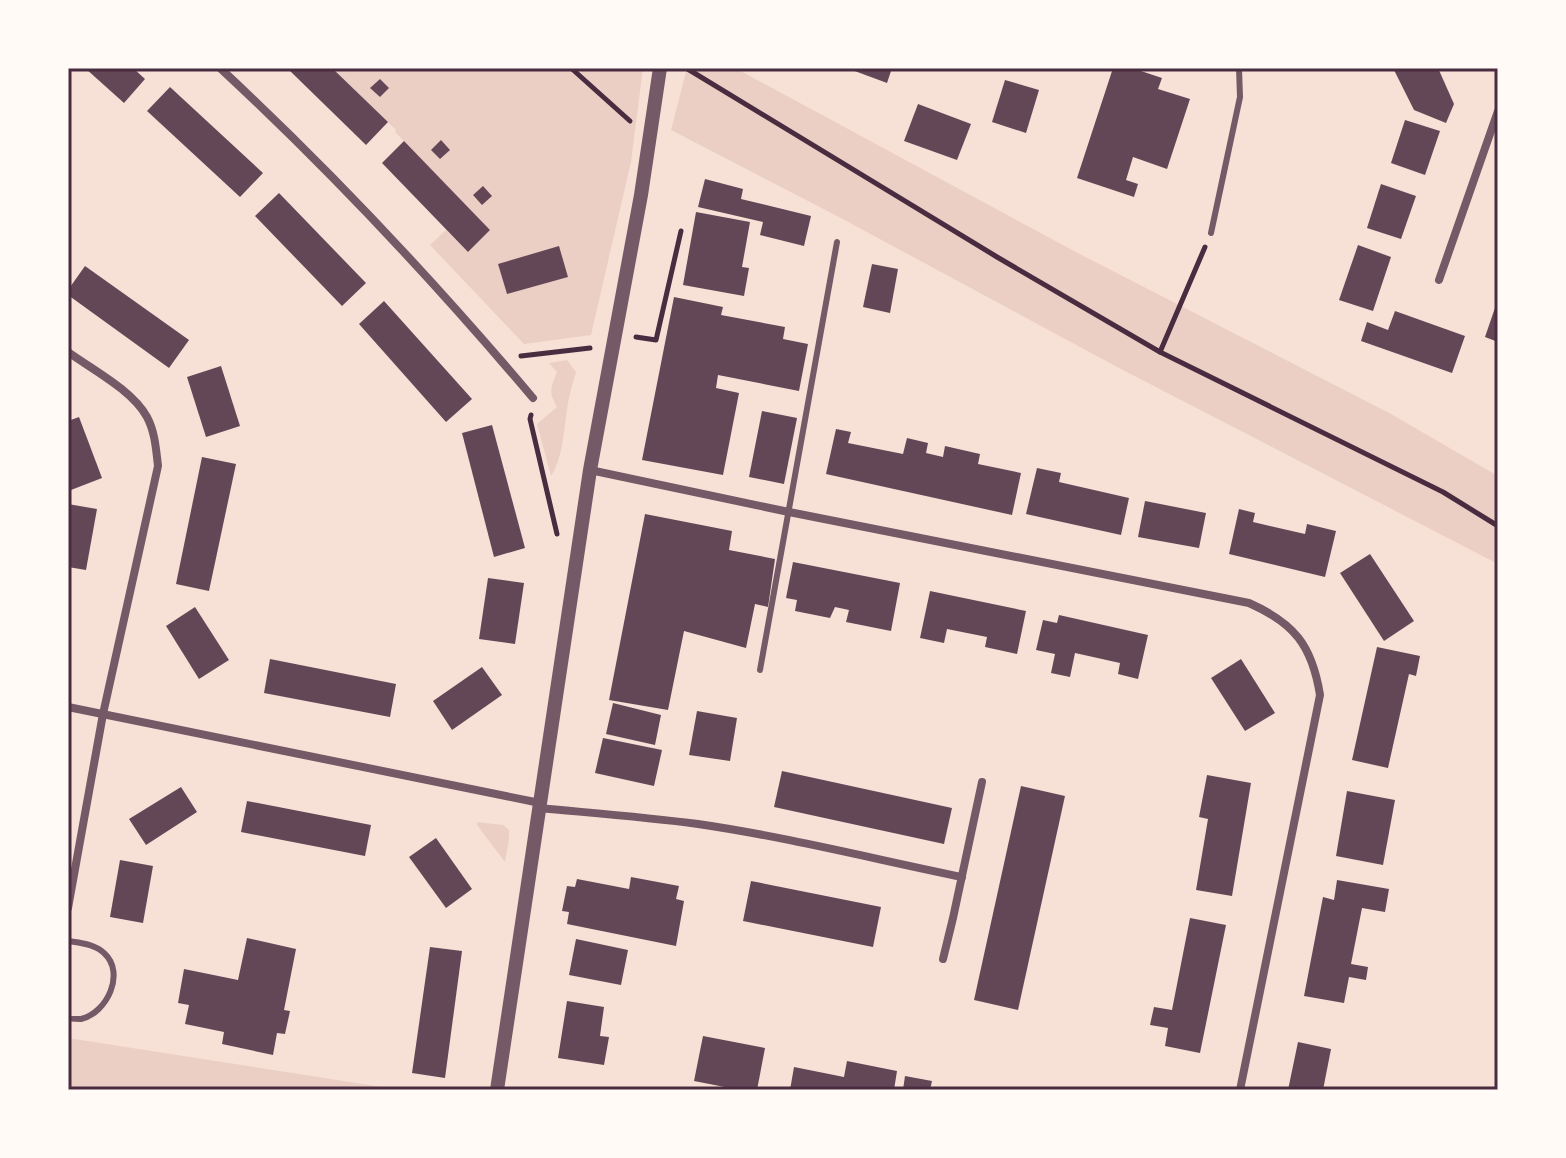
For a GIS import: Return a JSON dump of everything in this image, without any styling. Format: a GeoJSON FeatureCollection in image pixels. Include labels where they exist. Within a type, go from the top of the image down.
{"type":"FeatureCollection","features":[{"type":"Feature","properties":{"kind":"street"},"geometry":{"type":"LineString","coordinates":[[220,68],[326,170],[533,398]]}},
{"type":"Feature","properties":{"kind":"street"},"geometry":{"type":"LineString","coordinates":[[497,1090],[590,470],[641,195],[660,68]]}},
{"type":"Feature","properties":{"kind":"street"},"geometry":{"type":"LineString","coordinates":[[1439,280],[1498,111]]}},
{"type":"Feature","properties":{"kind":"street"},"geometry":{"type":"LineString","coordinates":[[68,352],[131,396],[146,416],[155,438],[158,466],[103,714],[68,908]]}},
{"type":"Feature","properties":{"kind":"street"},"geometry":{"type":"LineString","coordinates":[[590,470],[1249,603],[1272,614],[1295,632],[1317,672],[1320,695],[1240,1090]]}},
{"type":"Feature","properties":{"kind":"street"},"geometry":{"type":"LineString","coordinates":[[68,707],[539,806],[701,825],[962,877]]}},
{"type":"Feature","properties":{"kind":"street"},"geometry":{"type":"LineString","coordinates":[[943,959],[982,782]]}},
{"type":"Feature","properties":{"kind":"lane"},"geometry":{"type":"LineString","coordinates":[[1211,233],[1240,97],[1239,68]]}},
{"type":"Feature","properties":{"kind":"lane"},"geometry":{"type":"LineString","coordinates":[[760,670],[837,242]]}},
{"type":"Feature","properties":{"kind":"lane"},"geometry":{"type":"LineString","coordinates":[[68,941],[92,945],[105,953],[114,970],[112,989],[99,1010],[80,1019],[68,1018]]}},
{"type":"Feature","properties":{"kind":"path"},"geometry":{"type":"LineString","coordinates":[[571,68],[634,125],[648,146]]}},
{"type":"Feature","properties":{"kind":"path"},"geometry":{"type":"LineString","coordinates":[[686,68],[1160,352],[1443,492],[1498,526]]}},
{"type":"Feature","properties":{"kind":"path"},"geometry":{"type":"LineString","coordinates":[[634,336],[656,340],[681,231]]}},
{"type":"Feature","properties":{"kind":"path"},"geometry":{"type":"LineString","coordinates":[[1160,352],[1211,233]]}},
{"type":"Feature","properties":{"kind":"path"},"geometry":{"type":"LineString","coordinates":[[500,359],[613,346]]}},
{"type":"Feature","properties":{"kind":"path"},"geometry":{"type":"LineString","coordinates":[[533,398],[530,419],[559,542],[577,558]]}},
{"type":"Feature","properties":{"kind":"shaded area"},"geometry":{"type":"Polygon","coordinates":[[[332,68],[643,68],[631,162],[591,335],[524,344],[430,245],[446,230],[468,252],[490,230],[396,130],[332,68]],[[498,264],[507,294],[567,277],[498,264]]]}},
{"type":"Feature","properties":{"kind":"shaded area"},"geometry":{"type":"Polygon","coordinates":[[[687,68],[735,68],[1072,250],[1391,414],[1498,476],[1498,564],[1119,368],[671,130],[687,68]]]}},
{"type":"Feature","properties":{"kind":"shaded area"},"geometry":{"type":"Polygon","coordinates":[[[567,360],[576,372],[561,450],[551,476],[537,424],[557,407],[551,390],[557,372],[549,363],[567,360]]]}},
{"type":"Feature","properties":{"kind":"shaded area"},"geometry":{"type":"Polygon","coordinates":[[[477,822],[503,825],[509,830],[505,862],[477,825],[477,822]]]}},
{"type":"Feature","properties":{"kind":"shaded area"},"geometry":{"type":"Polygon","coordinates":[[[68,1038],[401,1090],[68,1090],[68,1038]]]}},
{"type":"Feature","properties":{"kind":"building"},"geometry":{"type":"Polygon","coordinates":[[[85,68],[133,68],[145,79],[124,103],[85,68]]]}},
{"type":"Feature","properties":{"kind":"building"},"geometry":{"type":"Polygon","coordinates":[[[287,68],[332,68],[388,122],[366,145],[287,68]]]}},
{"type":"Feature","properties":{"kind":"building"},"geometry":{"type":"Polygon","coordinates":[[[853,68],[892,68],[887,83],[853,68]]]}},
{"type":"Feature","properties":{"kind":"building"},"geometry":{"type":"Polygon","coordinates":[[[1113,68],[1132,68],[1162,78],[1158,89],[1190,99],[1167,169],[1133,157],[1126,180],[1138,184],[1134,197],[1077,178],[1113,68]]]}},
{"type":"Feature","properties":{"kind":"building"},"geometry":{"type":"Polygon","coordinates":[[[1393,68],[1438,68],[1454,104],[1446,123],[1414,110],[1393,68]]]}},
{"type":"Feature","properties":{"kind":"building"},"geometry":{"type":"Polygon","coordinates":[[[380,79],[389,88],[380,97],[370,88],[380,79]]]}},
{"type":"Feature","properties":{"kind":"building"},"geometry":{"type":"Polygon","coordinates":[[[1005,80],[1039,90],[1026,133],[992,122],[1005,80]]]}},
{"type":"Feature","properties":{"kind":"building"},"geometry":{"type":"Polygon","coordinates":[[[170,87],[263,173],[240,197],[147,111],[170,87]]]}},
{"type":"Feature","properties":{"kind":"building"},"geometry":{"type":"Polygon","coordinates":[[[918,104],[971,124],[957,160],[904,141],[918,104]]]}},
{"type":"Feature","properties":{"kind":"building"},"geometry":{"type":"Polygon","coordinates":[[[1405,120],[1440,131],[1425,175],[1391,163],[1405,120]]]}},
{"type":"Feature","properties":{"kind":"building"},"geometry":{"type":"Polygon","coordinates":[[[441,140],[450,150],[440,159],[431,150],[441,140]]]}},
{"type":"Feature","properties":{"kind":"building"},"geometry":{"type":"Polygon","coordinates":[[[404,141],[490,230],[468,252],[382,163],[404,141]]]}},
{"type":"Feature","properties":{"kind":"building"},"geometry":{"type":"Polygon","coordinates":[[[705,179],[743,189],[741,199],[811,216],[804,246],[760,235],[763,222],[698,207],[705,179]]]}},
{"type":"Feature","properties":{"kind":"building"},"geometry":{"type":"Polygon","coordinates":[[[1381,184],[1416,196],[1401,239],[1367,228],[1381,184]]]}},
{"type":"Feature","properties":{"kind":"building"},"geometry":{"type":"Polygon","coordinates":[[[483,186],[492,196],[482,205],[473,195],[483,186]]]}},
{"type":"Feature","properties":{"kind":"building"},"geometry":{"type":"Polygon","coordinates":[[[279,193],[366,283],[342,306],[255,216],[279,193]]]}},
{"type":"Feature","properties":{"kind":"building"},"geometry":{"type":"Polygon","coordinates":[[[696,212],[750,222],[742,267],[749,268],[744,296],[683,285],[696,212]]]}},
{"type":"Feature","properties":{"kind":"building"},"geometry":{"type":"Polygon","coordinates":[[[1358,245],[1391,257],[1373,311],[1339,300],[1358,245]]]}},
{"type":"Feature","properties":{"kind":"building"},"geometry":{"type":"Polygon","coordinates":[[[559,246],[568,277],[507,294],[498,264],[559,246]]]}},
{"type":"Feature","properties":{"kind":"building"},"geometry":{"type":"Polygon","coordinates":[[[872,264],[898,269],[890,313],[863,307],[872,264]]]}},
{"type":"Feature","properties":{"kind":"building"},"geometry":{"type":"Polygon","coordinates":[[[85,266],[189,340],[169,368],[68,295],[68,290],[85,266]]]}},
{"type":"Feature","properties":{"kind":"building"},"geometry":{"type":"Polygon","coordinates":[[[674,297],[723,307],[721,315],[785,327],[783,339],[808,344],[799,391],[718,375],[716,388],[739,393],[723,475],[642,460],[674,297]]]}},
{"type":"Feature","properties":{"kind":"building"},"geometry":{"type":"Polygon","coordinates":[[[1498,299],[1498,342],[1485,337],[1498,299]]]}},
{"type":"Feature","properties":{"kind":"building"},"geometry":{"type":"Polygon","coordinates":[[[384,301],[472,399],[446,422],[359,324],[384,301]]]}},
{"type":"Feature","properties":{"kind":"building"},"geometry":{"type":"Polygon","coordinates":[[[1395,311],[1465,336],[1452,373],[1361,341],[1367,322],[1388,330],[1395,311]]]}},
{"type":"Feature","properties":{"kind":"building"},"geometry":{"type":"Polygon","coordinates":[[[221,366],[240,426],[206,437],[187,377],[221,366]]]}},
{"type":"Feature","properties":{"kind":"building"},"geometry":{"type":"Polygon","coordinates":[[[762,411],[797,418],[784,484],[749,477],[762,411]]]}},
{"type":"Feature","properties":{"kind":"building"},"geometry":{"type":"Polygon","coordinates":[[[79,417],[102,478],[71,490],[68,482],[68,421],[79,417]]]}},
{"type":"Feature","properties":{"kind":"building"},"geometry":{"type":"Polygon","coordinates":[[[492,425],[525,548],[494,557],[462,433],[492,425]]]}},
{"type":"Feature","properties":{"kind":"building"},"geometry":{"type":"Polygon","coordinates":[[[836,429],[851,432],[848,443],[903,454],[907,438],[928,443],[926,453],[943,457],[945,446],[980,454],[978,464],[1021,473],[1012,515],[826,474],[836,429]]]}},
{"type":"Feature","properties":{"kind":"building"},"geometry":{"type":"Polygon","coordinates":[[[202,457],[236,464],[209,591],[176,584],[202,457]]]}},
{"type":"Feature","properties":{"kind":"building"},"geometry":{"type":"Polygon","coordinates":[[[1037,468],[1061,473],[1059,482],[1129,498],[1121,535],[1026,514],[1037,468]]]}},
{"type":"Feature","properties":{"kind":"building"},"geometry":{"type":"Polygon","coordinates":[[[1145,501],[1206,513],[1199,548],[1138,537],[1145,501]]]}},
{"type":"Feature","properties":{"kind":"building"},"geometry":{"type":"Polygon","coordinates":[[[68,504],[97,509],[86,570],[68,567],[68,504]]]}},
{"type":"Feature","properties":{"kind":"building"},"geometry":{"type":"Polygon","coordinates":[[[1239,509],[1255,513],[1253,522],[1305,534],[1307,524],[1336,531],[1325,577],[1229,554],[1239,509]]]}},
{"type":"Feature","properties":{"kind":"building"},"geometry":{"type":"Polygon","coordinates":[[[645,514],[732,531],[729,550],[775,559],[768,607],[755,604],[746,648],[684,631],[668,710],[609,700],[645,514]]]}},
{"type":"Feature","properties":{"kind":"building"},"geometry":{"type":"Polygon","coordinates":[[[1370,554],[1414,621],[1384,641],[1340,573],[1370,554]]]}},
{"type":"Feature","properties":{"kind":"building"},"geometry":{"type":"Polygon","coordinates":[[[793,562],[900,583],[891,631],[846,622],[849,610],[835,607],[830,618],[795,611],[797,600],[786,598],[793,562]]]}},
{"type":"Feature","properties":{"kind":"building"},"geometry":{"type":"Polygon","coordinates":[[[488,578],[524,583],[515,644],[479,639],[488,578]]]}},
{"type":"Feature","properties":{"kind":"building"},"geometry":{"type":"Polygon","coordinates":[[[930,591],[1026,611],[1017,654],[985,647],[987,637],[947,629],[944,643],[920,638],[930,591]]]}},
{"type":"Feature","properties":{"kind":"building"},"geometry":{"type":"Polygon","coordinates":[[[195,607],[229,660],[199,679],[166,626],[195,607]]]}},
{"type":"Feature","properties":{"kind":"building"},"geometry":{"type":"Polygon","coordinates":[[[1059,615],[1148,635],[1138,679],[1118,674],[1120,663],[1075,653],[1070,677],[1051,673],[1055,654],[1036,650],[1043,620],[1057,623],[1059,615]]]}},
{"type":"Feature","properties":{"kind":"building"},"geometry":{"type":"Polygon","coordinates":[[[1377,647],[1420,656],[1416,676],[1409,674],[1388,768],[1352,760],[1377,647]]]}},
{"type":"Feature","properties":{"kind":"building"},"geometry":{"type":"Polygon","coordinates":[[[270,659],[396,684],[390,717],[264,693],[270,659]]]}},
{"type":"Feature","properties":{"kind":"building"},"geometry":{"type":"Polygon","coordinates":[[[1241,659],[1275,713],[1245,731],[1211,678],[1241,659]]]}},
{"type":"Feature","properties":{"kind":"building"},"geometry":{"type":"Polygon","coordinates":[[[482,667],[502,695],[452,730],[433,701],[482,667]]]}},
{"type":"Feature","properties":{"kind":"building"},"geometry":{"type":"Polygon","coordinates":[[[613,703],[661,715],[655,745],[606,734],[613,703]]]}},
{"type":"Feature","properties":{"kind":"building"},"geometry":{"type":"Polygon","coordinates":[[[697,711],[737,718],[730,761],[689,755],[697,711]]]}},
{"type":"Feature","properties":{"kind":"building"},"geometry":{"type":"Polygon","coordinates":[[[603,738],[662,750],[654,786],[595,773],[603,738]]]}},
{"type":"Feature","properties":{"kind":"building"},"geometry":{"type":"Polygon","coordinates":[[[782,771],[952,808],[944,844],[774,807],[782,771]]]}},
{"type":"Feature","properties":{"kind":"building"},"geometry":{"type":"Polygon","coordinates":[[[1207,775],[1251,783],[1232,896],[1196,890],[1208,819],[1199,817],[1207,775]]]}},
{"type":"Feature","properties":{"kind":"building"},"geometry":{"type":"Polygon","coordinates":[[[1021,786],[1065,796],[1018,1010],[974,1000],[1021,786]]]}},
{"type":"Feature","properties":{"kind":"building"},"geometry":{"type":"Polygon","coordinates":[[[181,787],[197,812],[146,845],[129,819],[181,787]]]}},
{"type":"Feature","properties":{"kind":"building"},"geometry":{"type":"Polygon","coordinates":[[[1347,791],[1395,800],[1383,865],[1336,856],[1347,791]]]}},
{"type":"Feature","properties":{"kind":"building"},"geometry":{"type":"Polygon","coordinates":[[[247,801],[371,825],[365,856],[241,832],[247,801]]]}},
{"type":"Feature","properties":{"kind":"building"},"geometry":{"type":"Polygon","coordinates":[[[436,838],[472,889],[446,908],[409,857],[436,838]]]}},
{"type":"Feature","properties":{"kind":"building"},"geometry":{"type":"Polygon","coordinates":[[[120,860],[153,866],[143,923],[110,917],[120,860]]]}},
{"type":"Feature","properties":{"kind":"building"},"geometry":{"type":"Polygon","coordinates":[[[631,877],[679,886],[676,899],[684,901],[676,946],[567,924],[569,912],[562,911],[567,886],[575,887],[577,879],[629,889],[631,877]]]}},
{"type":"Feature","properties":{"kind":"building"},"geometry":{"type":"Polygon","coordinates":[[[1337,880],[1389,889],[1385,912],[1362,908],[1351,964],[1368,967],[1366,980],[1349,977],[1344,1003],[1304,996],[1323,897],[1334,900],[1337,880]]]}},
{"type":"Feature","properties":{"kind":"building"},"geometry":{"type":"Polygon","coordinates":[[[751,881],[881,907],[873,947],[743,921],[751,881]]]}},
{"type":"Feature","properties":{"kind":"building"},"geometry":{"type":"Polygon","coordinates":[[[1190,918],[1226,925],[1200,1053],[1165,1046],[1168,1028],[1150,1025],[1154,1007],[1172,1010],[1190,918]]]}},
{"type":"Feature","properties":{"kind":"building"},"geometry":{"type":"Polygon","coordinates":[[[247,938],[296,949],[284,1010],[290,1011],[285,1034],[277,1033],[273,1055],[222,1044],[224,1032],[185,1024],[189,1005],[178,1003],[184,969],[238,980],[247,938]]]}},
{"type":"Feature","properties":{"kind":"building"},"geometry":{"type":"Polygon","coordinates":[[[576,939],[628,950],[621,985],[569,975],[576,939]]]}},
{"type":"Feature","properties":{"kind":"building"},"geometry":{"type":"Polygon","coordinates":[[[430,947],[462,951],[445,1078],[412,1073],[430,947]]]}},
{"type":"Feature","properties":{"kind":"building"},"geometry":{"type":"Polygon","coordinates":[[[567,1001],[604,1007],[600,1036],[609,1037],[604,1065],[558,1058],[567,1001]]]}},
{"type":"Feature","properties":{"kind":"building"},"geometry":{"type":"Polygon","coordinates":[[[703,1036],[765,1048],[757,1090],[740,1090],[694,1081],[703,1036]]]}},
{"type":"Feature","properties":{"kind":"building"},"geometry":{"type":"Polygon","coordinates":[[[1298,1042],[1331,1049],[1323,1090],[1288,1090],[1298,1042]]]}},
{"type":"Feature","properties":{"kind":"building"},"geometry":{"type":"Polygon","coordinates":[[[847,1061],[897,1071],[894,1090],[790,1090],[794,1067],[844,1077],[847,1061]]]}},
{"type":"Feature","properties":{"kind":"building"},"geometry":{"type":"Polygon","coordinates":[[[905,1076],[932,1081],[930,1090],[903,1090],[905,1076]]]}}]}
